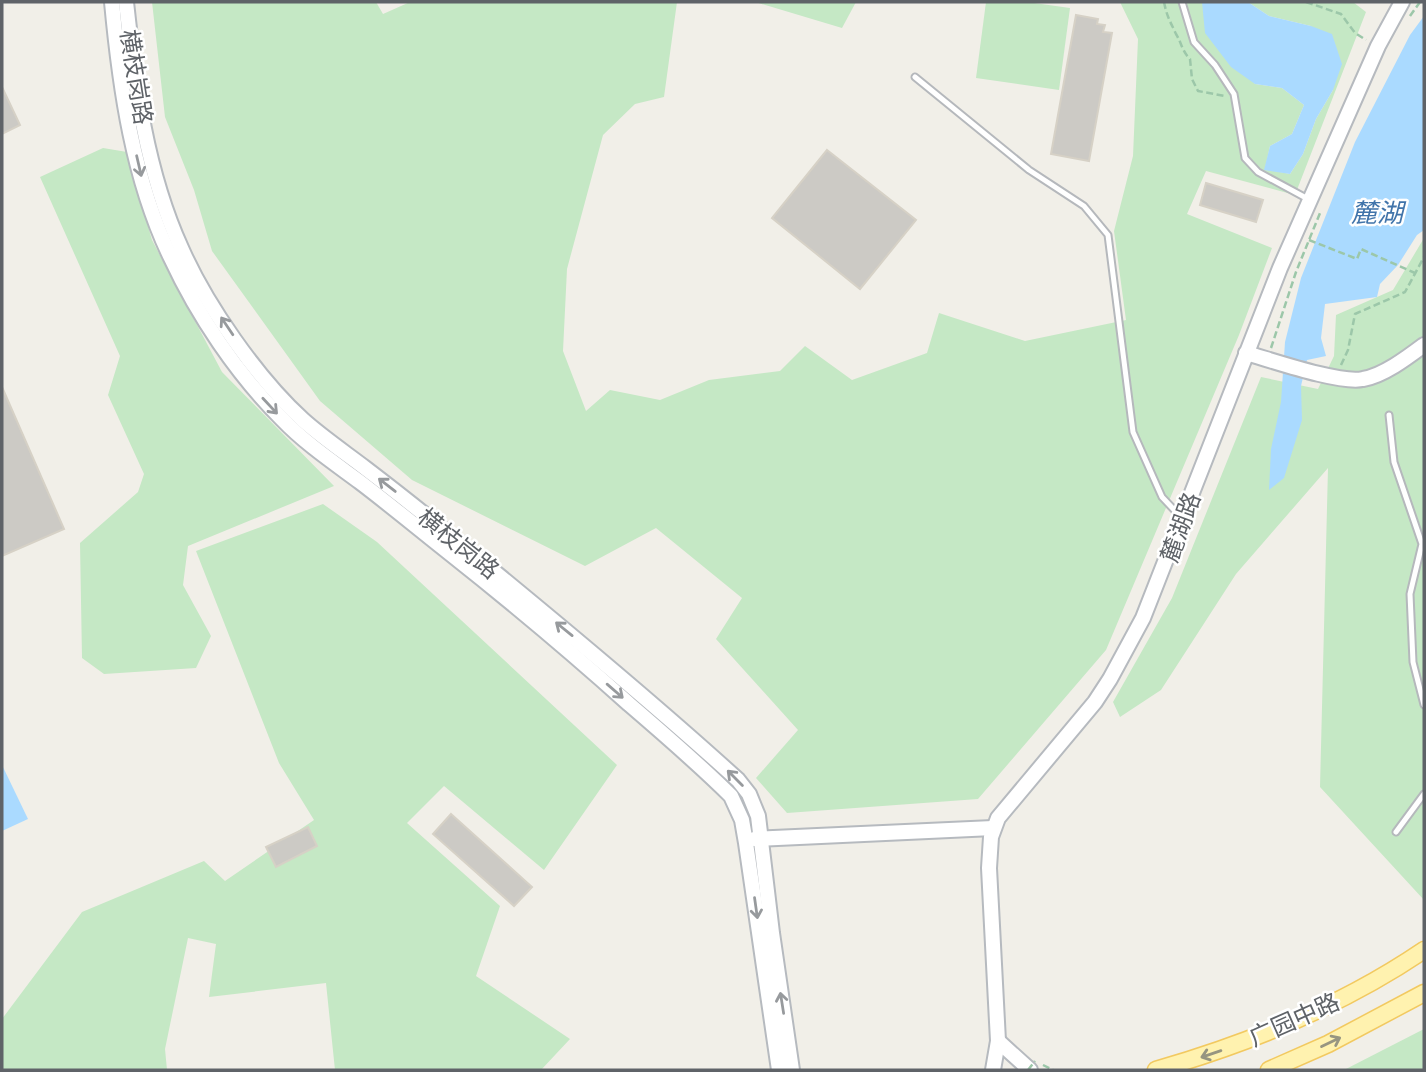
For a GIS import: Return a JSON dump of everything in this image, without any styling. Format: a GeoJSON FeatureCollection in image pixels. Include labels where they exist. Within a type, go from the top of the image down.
{"type":"FeatureCollection","features":[{"type":"Feature","properties":{"kind":"main road","name":"横枝岗路"},"geometry":{"type":"LineString","coordinates":[[112,2],[130,125],[152,212],[171,259],[191,296],[246,377],[276,414],[308,442],[562,645],[731,796],[742,820],[746,840],[779,1070]]}},
{"type":"Feature","properties":{"kind":"main road","name":"横枝岗路"},"geometry":{"type":"LineString","coordinates":[[126,2],[144,122],[155,176],[169,220],[181,250],[199,282],[254,366],[304,421],[415,507],[598,657],[738,780],[754,804],[792,1070]]}},
{"type":"Feature","properties":{"kind":"main road","name":"麓湖路"},"geometry":{"type":"LineString","coordinates":[[993,1070],[998,1041],[989,868],[993,828],[1005,808],[1074,727],[1110,679],[1143,618],[1246,353],[1317,201],[1378,46],[1402,2]]}},
{"type":"Feature","properties":{"kind":"main road"},"geometry":{"type":"LineString","coordinates":[[1246,353],[1335,378],[1363,380],[1396,365],[1424,345]]}},
{"type":"Feature","properties":{"kind":"main road"},"geometry":{"type":"LineString","coordinates":[[746,840],[993,828]]}},
{"type":"Feature","properties":{"kind":"main road","name":"广园中路"},"geometry":{"type":"LineString","coordinates":[[1156,1070],[1210,1054],[1285,1025],[1354,992],[1424,950]]}},
{"type":"Feature","properties":{"kind":"main road","name":"广园中路"},"geometry":{"type":"LineString","coordinates":[[1269,1070],[1328,1044],[1424,993]]}},
{"type":"Feature","properties":{"kind":"main road"},"geometry":{"type":"LineString","coordinates":[[998,1041],[1031,1067]]}},
{"type":"Feature","properties":{"kind":"lane"},"geometry":{"type":"LineString","coordinates":[[1182,2],[1194,42],[1216,65],[1234,94],[1245,158],[1258,172],[1317,201]]}},
{"type":"Feature","properties":{"kind":"lane"},"geometry":{"type":"LineString","coordinates":[[915,78],[1029,170],[1084,206],[1108,235],[1133,432],[1162,497],[1182,517]]}},
{"type":"Feature","properties":{"kind":"lane"},"geometry":{"type":"LineString","coordinates":[[1388,415],[1394,462],[1422,544],[1410,594],[1413,662],[1424,705]]}},
{"type":"Feature","properties":{"kind":"lane"},"geometry":{"type":"LineString","coordinates":[[1396,832],[1424,794]]}},
{"type":"Feature","properties":{"kind":"path"},"geometry":{"type":"LineString","coordinates":[[1164,2],[1168,22],[1177,34],[1183,52],[1190,59],[1192,79],[1198,91],[1223,96],[1234,94]]}},
{"type":"Feature","properties":{"kind":"path"},"geometry":{"type":"LineString","coordinates":[[1306,2],[1341,13],[1355,33],[1378,46]]}},
{"type":"Feature","properties":{"kind":"path"},"geometry":{"type":"LineString","coordinates":[[1272,360],[1309,240],[1317,201]]}},
{"type":"Feature","properties":{"kind":"path"},"geometry":{"type":"LineString","coordinates":[[1309,240],[1356,259],[1362,249],[1415,273]]}},
{"type":"Feature","properties":{"kind":"path"},"geometry":{"type":"LineString","coordinates":[[1335,378],[1348,350],[1354,314],[1405,292],[1424,257]]}},
{"type":"Feature","properties":{"kind":"path"},"geometry":{"type":"LineString","coordinates":[[1031,1067],[1053,1070]]}},
{"type":"Feature","properties":{"kind":"green space"},"geometry":{"type":"Polygon","coordinates":[[[152,2],[376,2],[383,14],[410,2],[677,2],[664,97],[635,104],[603,135],[567,269],[563,351],[586,411],[610,390],[660,400],[709,380],[780,371],[805,346],[852,380],[927,353],[939,313],[1025,341],[1126,320],[1114,231],[1133,156],[1138,39],[1120,2],[1203,2],[1255,84],[1282,88],[1304,105],[1292,134],[1270,146],[1265,169],[1290,174],[1303,154],[1316,119],[1333,90],[1311,26],[1269,16],[1248,2],[1353,2],[1366,12],[1295,195],[1206,171],[1187,214],[1272,248],[1239,335],[1106,650],[978,799],[787,813],[756,778],[798,730],[716,639],[742,598],[656,528],[585,566],[412,480],[320,401],[212,251],[194,190],[165,117],[152,2]]]}},
{"type":"Feature","properties":{"kind":"green space"},"geometry":{"type":"Polygon","coordinates":[[[755,2],[856,2],[842,28],[755,2]]]}},
{"type":"Feature","properties":{"kind":"green space"},"geometry":{"type":"Polygon","coordinates":[[[986,2],[1027,2],[1070,8],[1059,90],[976,78],[986,2]]]}},
{"type":"Feature","properties":{"kind":"green space"},"geometry":{"type":"Polygon","coordinates":[[[103,148],[127,152],[152,240],[222,372],[334,486],[188,546],[183,585],[211,636],[196,668],[104,674],[82,658],[80,543],[138,492],[144,474],[108,395],[120,356],[40,177],[103,148]]]}},
{"type":"Feature","properties":{"kind":"green space"},"geometry":{"type":"Polygon","coordinates":[[[1424,238],[1424,900],[1320,787],[1328,468],[1236,574],[1161,690],[1120,717],[1113,702],[1172,598],[1261,377],[1318,389],[1334,356],[1336,315],[1393,290],[1424,238]]]}},
{"type":"Feature","properties":{"kind":"green space"},"geometry":{"type":"Polygon","coordinates":[[[323,504],[377,542],[617,765],[544,870],[444,786],[407,823],[500,906],[476,976],[570,1039],[541,1070],[335,1070],[326,983],[209,997],[216,944],[188,938],[165,1049],[167,1070],[2,1070],[2,1019],[82,912],[204,861],[225,881],[314,820],[279,763],[196,551],[323,504]]]}},
{"type":"Feature","properties":{"kind":"green space"},"geometry":{"type":"Polygon","coordinates":[[[1424,1029],[1424,1070],[1344,1070],[1424,1029]]]}},
{"type":"Feature","properties":{"kind":"water"},"geometry":{"type":"Polygon","coordinates":[[[1202,2],[1248,2],[1269,16],[1332,34],[1342,64],[1303,154],[1290,174],[1264,170],[1270,146],[1292,134],[1304,105],[1282,88],[1255,84],[1231,67],[1205,33],[1202,2]]]}},
{"type":"Feature","properties":{"kind":"water","name":"麓湖"},"geometry":{"type":"Polygon","coordinates":[[[1424,16],[1424,230],[1417,235],[1398,265],[1380,284],[1377,297],[1325,304],[1321,338],[1326,356],[1307,360],[1301,386],[1302,420],[1284,478],[1269,490],[1271,449],[1281,402],[1285,342],[1301,278],[1355,142],[1410,35],[1424,16]]]}},
{"type":"Feature","properties":{"kind":"water"},"geometry":{"type":"Polygon","coordinates":[[[2,765],[28,819],[2,831],[2,765]]]}},
{"type":"Feature","properties":{"kind":"building"},"geometry":{"type":"Polygon","coordinates":[[[1076,15],[1098,19],[1097,24],[1105,25],[1103,32],[1112,33],[1089,161],[1051,154],[1076,15]]]}},
{"type":"Feature","properties":{"kind":"building"},"geometry":{"type":"Polygon","coordinates":[[[2,87],[20,125],[2,134],[2,87]]]}},
{"type":"Feature","properties":{"kind":"building"},"geometry":{"type":"Polygon","coordinates":[[[827,150],[916,220],[860,289],[772,218],[827,150]]]}},
{"type":"Feature","properties":{"kind":"building"},"geometry":{"type":"Polygon","coordinates":[[[1206,183],[1263,200],[1256,222],[1200,205],[1206,183]]]}},
{"type":"Feature","properties":{"kind":"building"},"geometry":{"type":"Polygon","coordinates":[[[2,387],[64,529],[2,556],[2,387]]]}},
{"type":"Feature","properties":{"kind":"building"},"geometry":{"type":"Polygon","coordinates":[[[451,814],[532,887],[514,906],[433,834],[451,814]]]}},
{"type":"Feature","properties":{"kind":"building"},"geometry":{"type":"Polygon","coordinates":[[[308,827],[317,846],[276,867],[266,847],[308,827]]]}}]}
